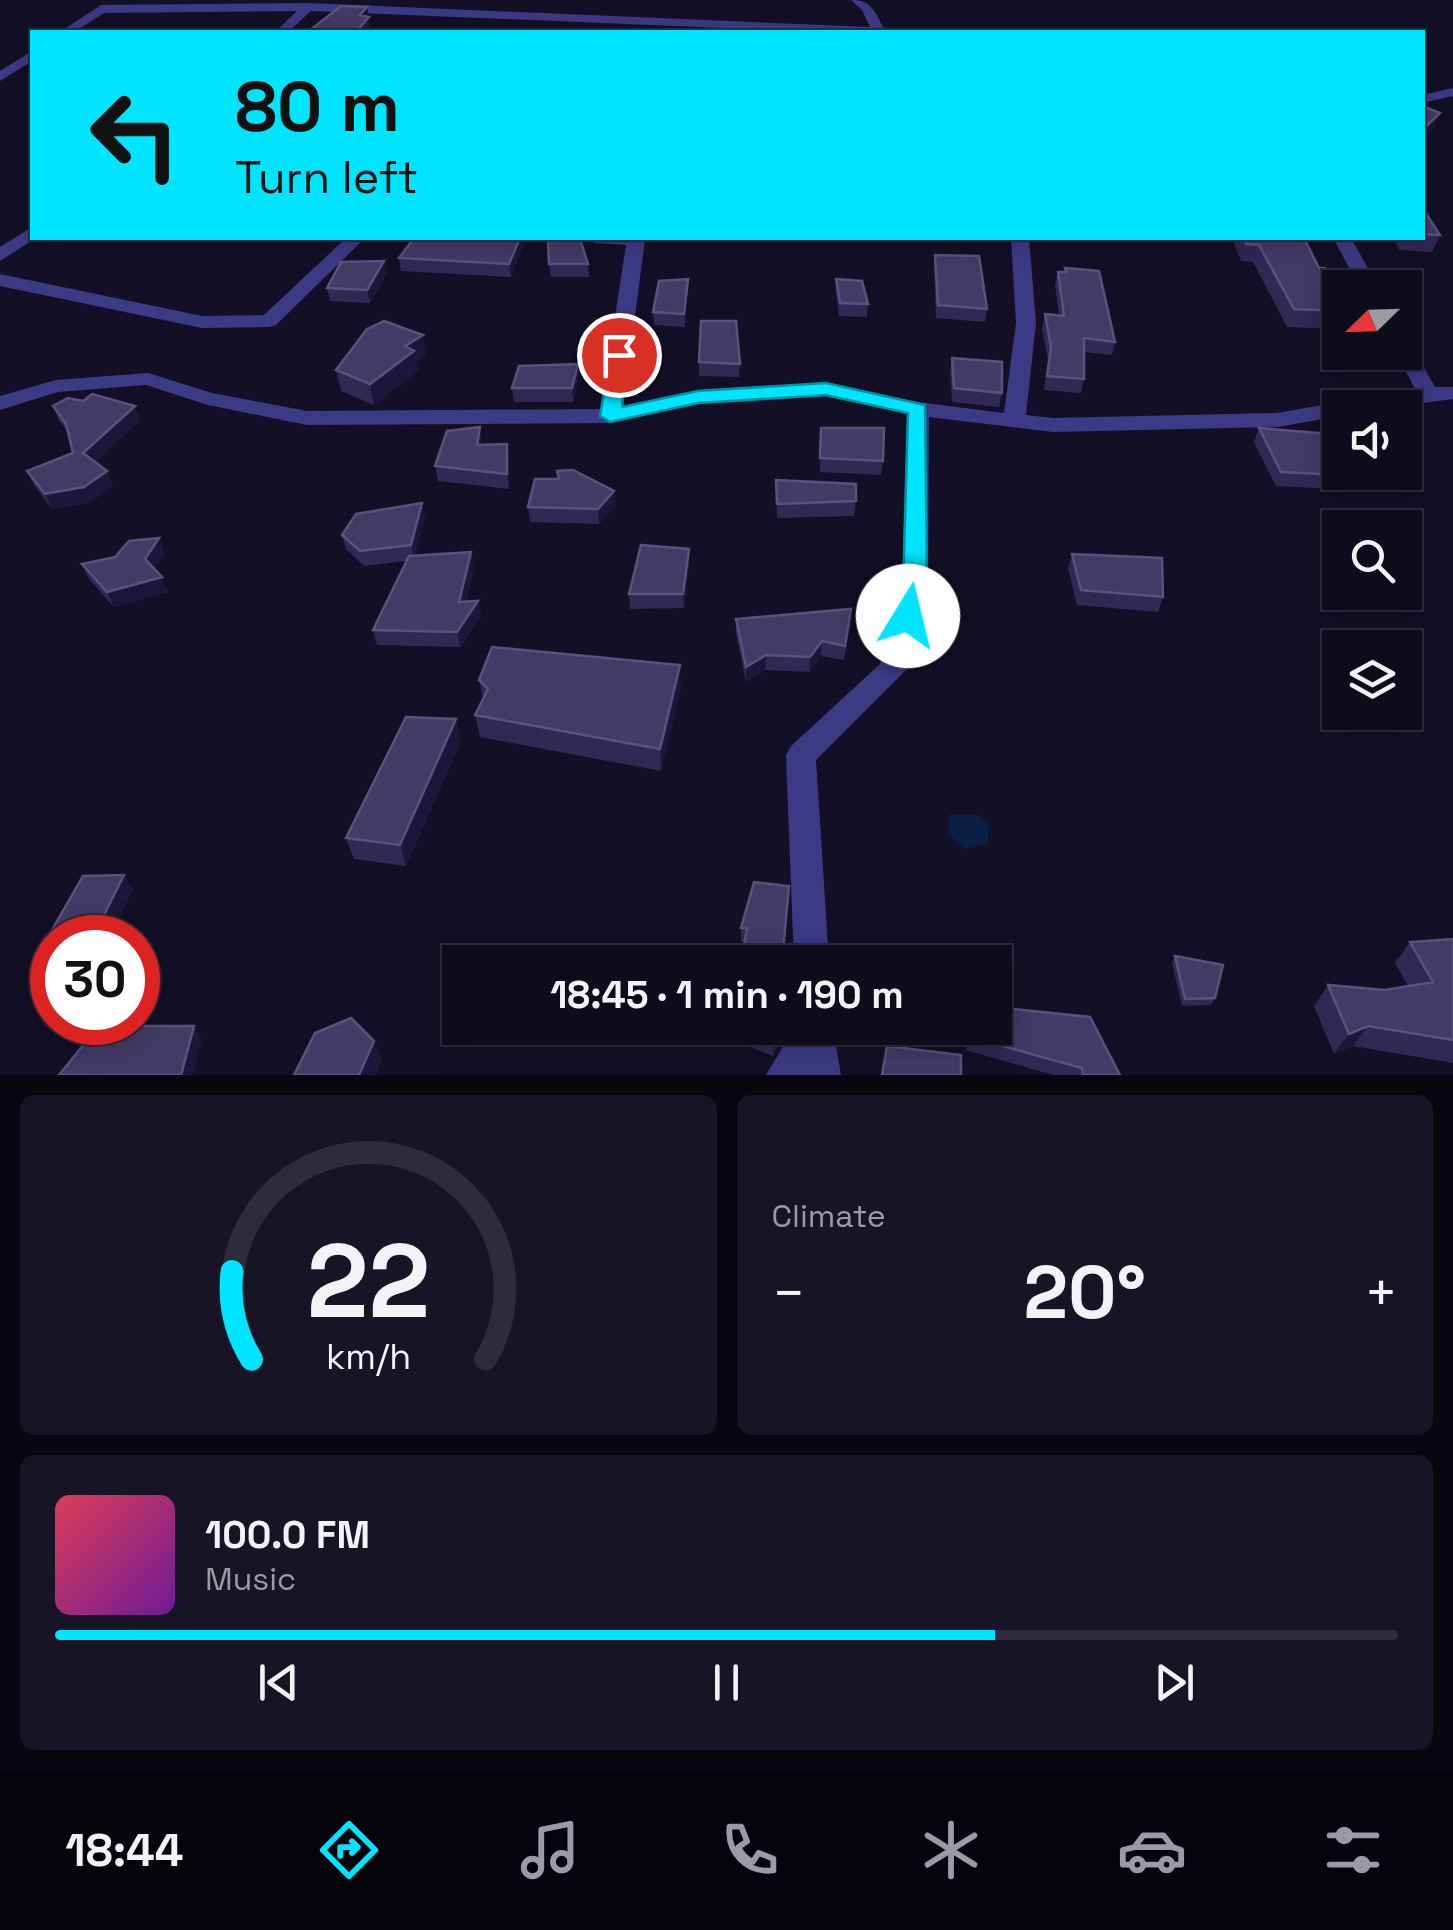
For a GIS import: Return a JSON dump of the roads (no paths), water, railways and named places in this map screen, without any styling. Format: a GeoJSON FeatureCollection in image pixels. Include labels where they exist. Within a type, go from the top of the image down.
{"type":"FeatureCollection","features":[{"type":"Feature","properties":{"kind":"street"},"geometry":{"type":"LineString","coordinates":[[857,0],[867,8],[878,30]]}},
{"type":"Feature","properties":{"kind":"street"},"geometry":{"type":"LineString","coordinates":[[69,30],[101,9],[308,7],[432,19],[585,18],[855,30]]}},
{"type":"Feature","properties":{"kind":"street"},"geometry":{"type":"LineString","coordinates":[[283,30],[308,7]]}},
{"type":"Feature","properties":{"kind":"street"},"geometry":{"type":"LineString","coordinates":[[579,30],[585,18]]}},
{"type":"Feature","properties":{"kind":"street"},"geometry":{"type":"LineString","coordinates":[[0,77],[30,56]]}},
{"type":"Feature","properties":{"kind":"street"},"geometry":{"type":"LineString","coordinates":[[1425,98],[1453,92]]}},
{"type":"Feature","properties":{"kind":"street"},"geometry":{"type":"LineString","coordinates":[[0,256],[30,234]]}},
{"type":"Feature","properties":{"kind":"street"},"geometry":{"type":"LineString","coordinates":[[0,280],[202,322],[269,322],[354,240]]}},
{"type":"Feature","properties":{"kind":"street"},"geometry":{"type":"LineString","coordinates":[[610,416],[636,240]]}},
{"type":"Feature","properties":{"kind":"street"},"geometry":{"type":"LineString","coordinates":[[1014,420],[1026,322],[1020,240]]}},
{"type":"Feature","properties":{"kind":"street"},"geometry":{"type":"LineString","coordinates":[[1343,240],[1360,270]]}},
{"type":"Feature","properties":{"kind":"street"},"geometry":{"type":"LineString","coordinates":[[1415,370],[1428,393]]}},
{"type":"Feature","properties":{"kind":"street"},"geometry":{"type":"LineString","coordinates":[[0,403],[56,386],[148,379],[208,399],[307,418],[610,416],[698,397],[826,389],[918,409],[1054,425],[1277,420],[1322,412]]}},
{"type":"Feature","properties":{"kind":"street"},"geometry":{"type":"LineString","coordinates":[[1422,394],[1453,393]]}},
{"type":"Feature","properties":{"kind":"street"},"geometry":{"type":"LineString","coordinates":[[810,945],[801,756],[893,669],[915,589],[918,409]]}},
{"type":"Feature","properties":{"kind":"street"},"geometry":{"type":"LineString","coordinates":[[786,1075],[805,1045]]}},
{"type":"Feature","properties":{"kind":"street"},"geometry":{"type":"LineString","coordinates":[[817,1045],[822,1075]]}},
{"type":"Feature","properties":{"kind":"water"},"geometry":{"type":"Polygon","coordinates":[[[950,814],[979,815],[989,824],[988,844],[965,849],[948,834],[950,814]]]}}]}
